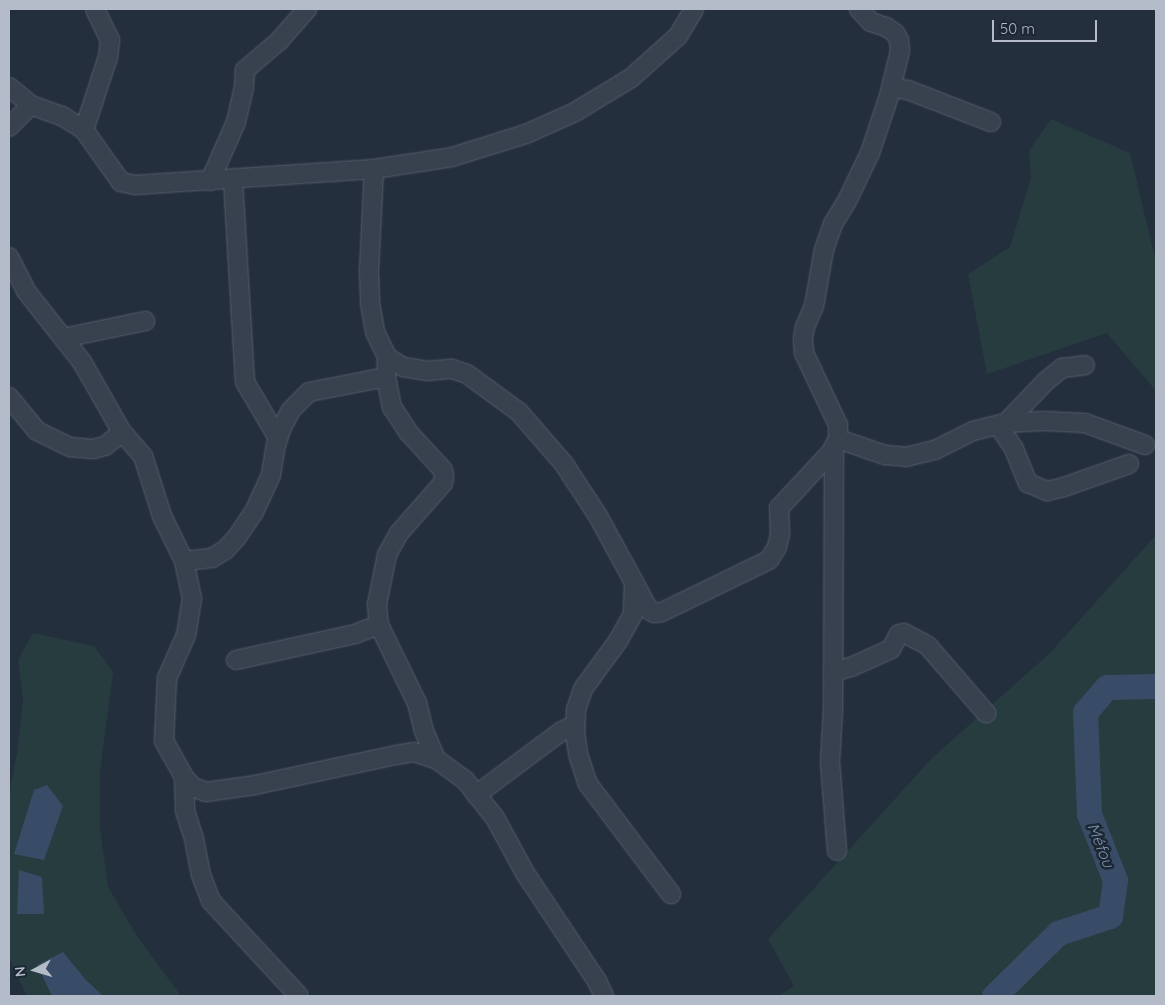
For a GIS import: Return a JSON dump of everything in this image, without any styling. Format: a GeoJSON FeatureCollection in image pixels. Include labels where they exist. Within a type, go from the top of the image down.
{"type":"FeatureCollection","features":[{"type":"Feature","properties":{"kind":"street"},"geometry":{"type":"LineString","coordinates":[[84,130],[108,57],[110,40],[95,9]]}},
{"type":"Feature","properties":{"kind":"street"},"geometry":{"type":"LineString","coordinates":[[210,181],[236,122],[244,88],[245,70],[279,41],[307,9]]}},
{"type":"Feature","properties":{"kind":"street"},"geometry":{"type":"LineString","coordinates":[[9,87],[31,105],[62,116],[84,130],[120,182],[135,185],[233,180],[374,169],[452,157],[526,134],[575,112],[631,78],[678,36],[694,9]]}},
{"type":"Feature","properties":{"kind":"street"},"geometry":{"type":"LineString","coordinates":[[837,851],[830,762],[836,443],[838,425],[804,353],[803,338],[814,306],[824,250],[832,224],[846,201],[870,152],[892,87],[900,52],[899,40],[886,27],[871,22],[859,9]]}},
{"type":"Feature","properties":{"kind":"street"},"geometry":{"type":"LineString","coordinates":[[892,87],[908,90],[991,122]]}},
{"type":"Feature","properties":{"kind":"street"},"geometry":{"type":"LineString","coordinates":[[9,127],[31,105]]}},
{"type":"Feature","properties":{"kind":"street"},"geometry":{"type":"LineString","coordinates":[[374,169],[368,271],[370,303],[375,332],[387,357],[386,377],[392,407],[410,433],[443,470],[444,477],[443,483],[399,533],[387,556],[378,604],[380,625],[417,703],[424,732],[436,759]]}},
{"type":"Feature","properties":{"kind":"street"},"geometry":{"type":"LineString","coordinates":[[233,180],[244,382],[278,438]]}},
{"type":"Feature","properties":{"kind":"street"},"geometry":{"type":"LineString","coordinates":[[9,256],[26,291],[82,362],[122,432],[144,456],[162,516],[184,562],[192,598],[186,635],[167,678],[164,741],[184,778],[193,787],[206,792],[255,785],[414,752],[436,759],[465,780],[495,818],[525,873],[597,981],[604,996]]}},
{"type":"Feature","properties":{"kind":"street"},"geometry":{"type":"LineString","coordinates":[[63,338],[145,321]]}},
{"type":"Feature","properties":{"kind":"street"},"geometry":{"type":"LineString","coordinates":[[387,357],[403,367],[427,371],[452,369],[467,374],[519,412],[564,464],[598,516],[649,610],[654,612],[662,612],[769,560],[777,548],[780,534],[779,508],[836,443]]}},
{"type":"Feature","properties":{"kind":"street"},"geometry":{"type":"LineString","coordinates":[[1002,424],[1062,368],[1085,365]]}},
{"type":"Feature","properties":{"kind":"street"},"geometry":{"type":"LineString","coordinates":[[184,562],[212,558],[225,550],[237,537],[254,512],[271,475],[278,438],[291,410],[309,392],[386,377]]}},
{"type":"Feature","properties":{"kind":"street"},"geometry":{"type":"LineString","coordinates":[[9,398],[37,431],[70,447],[94,449],[105,446],[122,432]]}},
{"type":"Feature","properties":{"kind":"street"},"geometry":{"type":"LineString","coordinates":[[836,443],[885,456],[906,457],[935,450],[973,431],[1002,424],[1044,421],[1085,424],[1145,445]]}},
{"type":"Feature","properties":{"kind":"street"},"geometry":{"type":"LineString","coordinates":[[1002,424],[1028,483],[1047,491],[1064,487],[1128,464]]}},
{"type":"Feature","properties":{"kind":"street"},"geometry":{"type":"LineString","coordinates":[[634,581],[633,614],[618,641],[583,689],[576,709],[575,725],[578,754],[588,784],[671,894]]}},
{"type":"Feature","properties":{"kind":"street"},"geometry":{"type":"LineString","coordinates":[[236,660],[355,634],[380,625]]}},
{"type":"Feature","properties":{"kind":"street"},"geometry":{"type":"LineString","coordinates":[[833,672],[851,667],[892,649],[899,634],[904,633],[928,646],[986,713]]}},
{"type":"Feature","properties":{"kind":"street"},"geometry":{"type":"LineString","coordinates":[[476,795],[562,731],[575,725]]}},
{"type":"Feature","properties":{"kind":"street"},"geometry":{"type":"LineString","coordinates":[[184,778],[186,811],[201,875],[211,901],[299,996]]}},
{"type":"Feature","properties":{"kind":"green space"},"geometry":{"type":"Polygon","coordinates":[[[1051,119],[1130,153],[1156,262],[1156,391],[1107,333],[987,374],[968,274],[1010,247],[1031,178],[1029,151],[1051,119]]]}},
{"type":"Feature","properties":{"kind":"green space"},"geometry":{"type":"Polygon","coordinates":[[[1156,535],[1156,996],[778,996],[794,986],[768,939],[932,758],[1050,653],[1156,535]]]}},
{"type":"Feature","properties":{"kind":"green space"},"geometry":{"type":"Polygon","coordinates":[[[33,633],[94,646],[113,672],[100,773],[100,827],[108,887],[137,936],[181,996],[27,996],[9,958],[9,794],[17,753],[23,700],[18,660],[33,633]]]}},
{"type":"Feature","properties":{"kind":"water"},"geometry":{"type":"Polygon","coordinates":[[[47,785],[63,806],[44,860],[14,854],[34,790],[47,785]]]}},
{"type":"Feature","properties":{"kind":"water"},"geometry":{"type":"Polygon","coordinates":[[[19,870],[42,877],[44,914],[17,914],[19,870]]]}},
{"type":"Feature","properties":{"kind":"water"},"geometry":{"type":"Polygon","coordinates":[[[63,952],[85,979],[103,996],[52,996],[37,965],[63,952]]]}},
{"type":"Feature","properties":{"kind":"waterway","name":"Méfou"},"geometry":{"type":"LineString","coordinates":[[994,996],[1058,933],[1110,916],[1115,880],[1089,814],[1085,712],[1107,687],[1156,686]]}}]}
